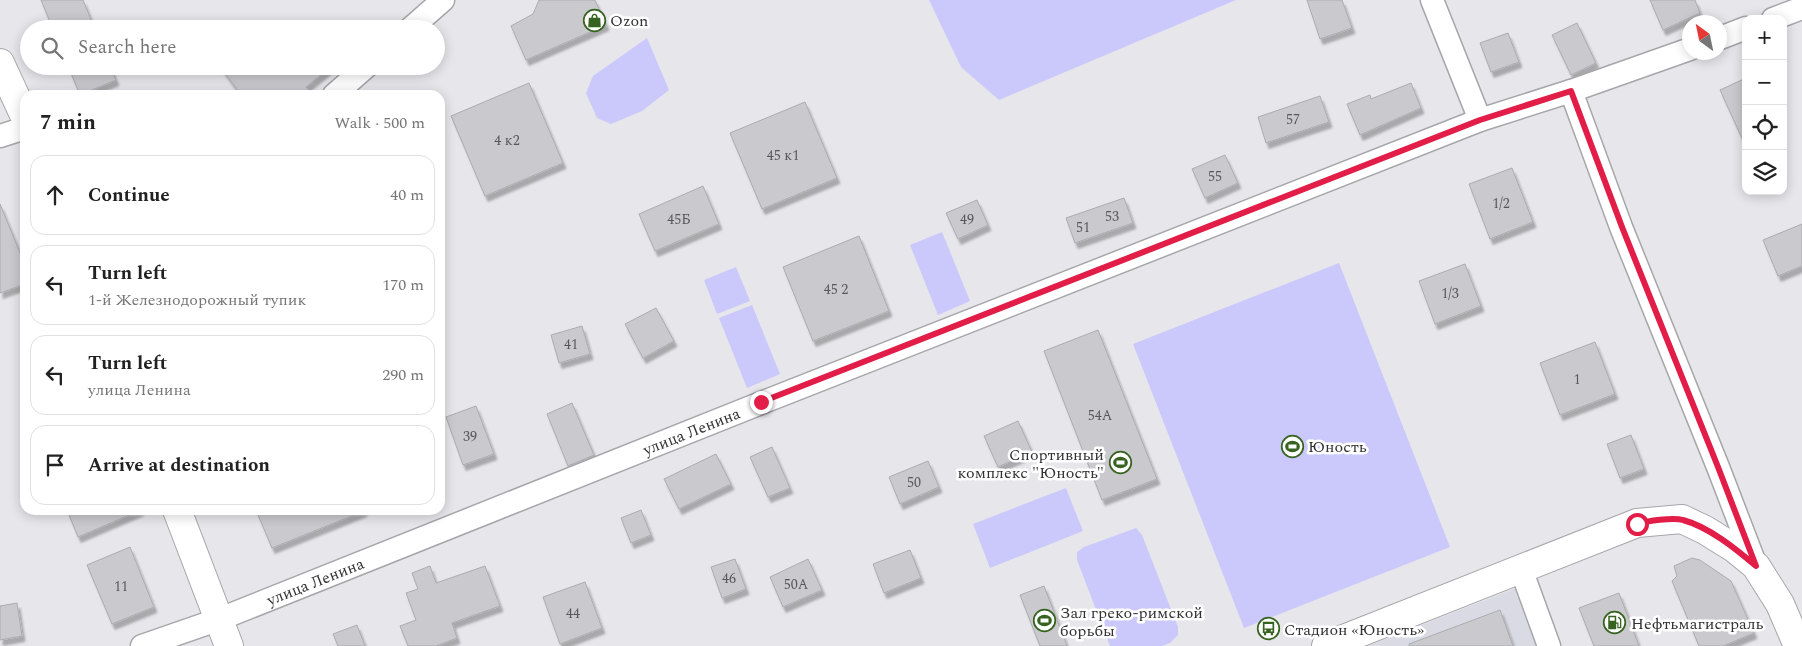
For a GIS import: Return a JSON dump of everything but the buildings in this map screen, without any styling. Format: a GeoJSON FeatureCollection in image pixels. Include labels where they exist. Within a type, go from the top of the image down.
{"type":"FeatureCollection","features":[{"type":"Feature","properties":{"kind":"main road"},"geometry":{"type":"LineString","coordinates":[[0,63],[20,106]]}},
{"type":"Feature","properties":{"kind":"main road"},"geometry":{"type":"LineString","coordinates":[[179,515],[229,646]]}},
{"type":"Feature","properties":{"kind":"main road"},"geometry":{"type":"LineString","coordinates":[[1326,646],[1637,524],[1682,519],[1705,530],[1756,566],[1780,604],[1798,646]]}},
{"type":"Feature","properties":{"kind":"street"},"geometry":{"type":"LineString","coordinates":[[420,20],[442,0]]}},
{"type":"Feature","properties":{"kind":"street"},"geometry":{"type":"LineString","coordinates":[[1432,0],[1480,120]]}},
{"type":"Feature","properties":{"kind":"street"},"geometry":{"type":"LineString","coordinates":[[1784,15],[1802,8]]}},
{"type":"Feature","properties":{"kind":"street"},"geometry":{"type":"LineString","coordinates":[[1727,35],[1742,30]]}},
{"type":"Feature","properties":{"kind":"street","name":"улица Ленина"},"geometry":{"type":"LineString","coordinates":[[142,646],[220,619],[761,402],[1480,120],[1571,91],[1682,51]]}},
{"type":"Feature","properties":{"kind":"street"},"geometry":{"type":"LineString","coordinates":[[340,90],[357,75]]}},
{"type":"Feature","properties":{"kind":"street"},"geometry":{"type":"LineString","coordinates":[[1571,91],[1622,227],[1756,566]]}},
{"type":"Feature","properties":{"kind":"street"},"geometry":{"type":"LineString","coordinates":[[0,136],[20,130]]}},
{"type":"Feature","properties":{"kind":"street"},"geometry":{"type":"LineString","coordinates":[[1521,569],[1549,646]]}},
{"type":"Feature","properties":{"kind":"shaded area"},"geometry":{"type":"Polygon","coordinates":[[[929,0],[1236,0],[999,100],[961,67],[929,0]]]}},
{"type":"Feature","properties":{"kind":"shaded area"},"geometry":{"type":"Polygon","coordinates":[[[647,38],[669,90],[642,111],[611,124],[597,118],[586,93],[593,76],[647,38]]]}},
{"type":"Feature","properties":{"kind":"shaded area"},"geometry":{"type":"Polygon","coordinates":[[[942,232],[970,301],[938,315],[910,245],[942,232]]]}},
{"type":"Feature","properties":{"kind":"shaded area","name":"Юность"},"geometry":{"type":"Polygon","coordinates":[[[1339,263],[1450,547],[1244,628],[1133,344],[1339,263]]]}},
{"type":"Feature","properties":{"kind":"shaded area"},"geometry":{"type":"Polygon","coordinates":[[[736,267],[750,301],[717,314],[704,280],[736,267]]]}},
{"type":"Feature","properties":{"kind":"shaded area"},"geometry":{"type":"Polygon","coordinates":[[[752,305],[780,374],[747,388],[719,318],[752,305]]]}},
{"type":"Feature","properties":{"kind":"shaded area"},"geometry":{"type":"Polygon","coordinates":[[[1066,488],[1083,531],[990,568],[973,524],[1066,488]]]}},
{"type":"Feature","properties":{"kind":"shaded area"},"geometry":{"type":"Polygon","coordinates":[[[1136,528],[1142,535],[1178,627],[1178,635],[1170,643],[1161,646],[1110,646],[1077,560],[1077,552],[1084,547],[1136,528]]]}},
{"type":"Feature","properties":{"kind":"shaded area"},"geometry":{"type":"Polygon","coordinates":[[[1519,587],[1540,646],[1368,646],[1519,587]]]}},
{"type":"Feature","properties":{"kind":"place","name":"Ozon"},"geometry":{"type":"Point","coordinates":[594,20]}},
{"type":"Feature","properties":{"kind":"place","name":"Юность"},"geometry":{"type":"Point","coordinates":[1292,446]}},
{"type":"Feature","properties":{"kind":"place","name":"Спортивный комплекс \"Юность\""},"geometry":{"type":"Point","coordinates":[1120,463]}},
{"type":"Feature","properties":{"kind":"place","name":"Зал греко-римской борьбы"},"geometry":{"type":"Point","coordinates":[1044,621]}},
{"type":"Feature","properties":{"kind":"place","name":"Нефтьмагистраль"},"geometry":{"type":"Point","coordinates":[1615,623]}},
{"type":"Feature","properties":{"kind":"place","name":"Стадион «Юность»"},"geometry":{"type":"Point","coordinates":[1268,629]}},
{"type":"Feature","properties":{"kind":"route"},"geometry":{"type":"LineString","coordinates":[[761,402],[1480,120],[1571,91],[1622,227],[1756,566],[1734,548],[1705,530],[1682,519],[1637,524]]}}]}
